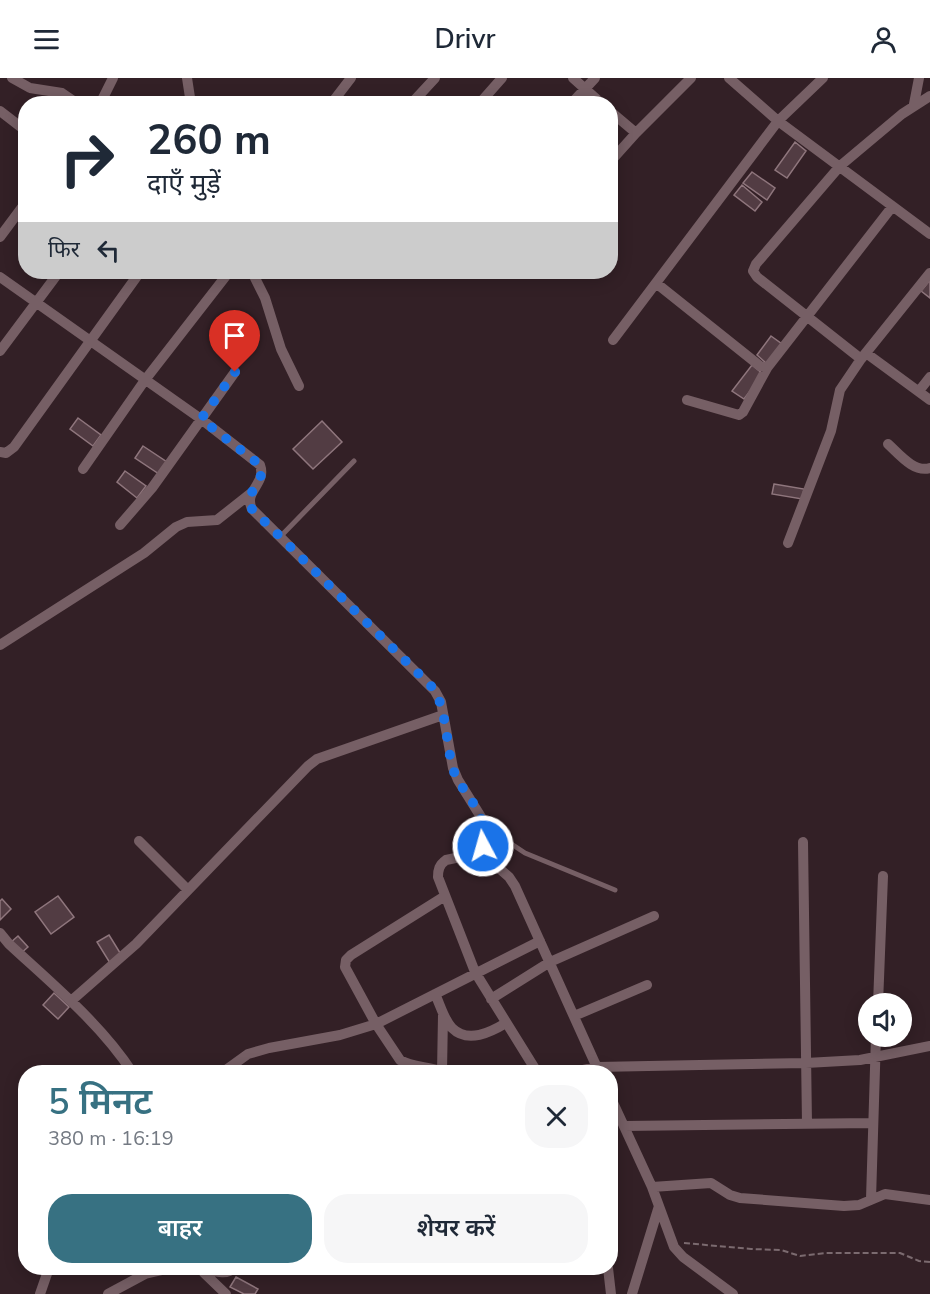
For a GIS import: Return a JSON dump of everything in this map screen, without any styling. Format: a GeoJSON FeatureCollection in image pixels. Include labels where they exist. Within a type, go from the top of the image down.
{"type":"FeatureCollection","features":[{"type":"Feature","properties":{"kind":"street"},"geometry":{"type":"LineString","coordinates":[[12,78],[30,88],[62,93],[66,96]]}},
{"type":"Feature","properties":{"kind":"street"},"geometry":{"type":"LineString","coordinates":[[103,96],[113,78]]}},
{"type":"Feature","properties":{"kind":"street"},"geometry":{"type":"LineString","coordinates":[[187,78],[190,96]]}},
{"type":"Feature","properties":{"kind":"street"},"geometry":{"type":"LineString","coordinates":[[337,96],[351,78]]}},
{"type":"Feature","properties":{"kind":"street"},"geometry":{"type":"LineString","coordinates":[[485,96],[502,78]]}},
{"type":"Feature","properties":{"kind":"street"},"geometry":{"type":"LineString","coordinates":[[573,78],[594,96]]}},
{"type":"Feature","properties":{"kind":"street"},"geometry":{"type":"LineString","coordinates":[[578,96],[595,78]]}},
{"type":"Feature","properties":{"kind":"street"},"geometry":{"type":"LineString","coordinates":[[618,153],[691,78]]}},
{"type":"Feature","properties":{"kind":"street"},"geometry":{"type":"LineString","coordinates":[[613,340],[778,121],[823,78]]}},
{"type":"Feature","properties":{"kind":"street"},"geometry":{"type":"LineString","coordinates":[[914,104],[919,78]]}},
{"type":"Feature","properties":{"kind":"street"},"geometry":{"type":"LineString","coordinates":[[417,96],[429,80]]}},
{"type":"Feature","properties":{"kind":"street"},"geometry":{"type":"LineString","coordinates":[[737,80],[778,121],[930,234]]}},
{"type":"Feature","properties":{"kind":"street"},"geometry":{"type":"LineString","coordinates":[[930,96],[914,104],[840,166],[756,264],[753,271],[757,278],[807,317],[930,400]]}},
{"type":"Feature","properties":{"kind":"street"},"geometry":{"type":"LineString","coordinates":[[0,111],[18,126]]}},
{"type":"Feature","properties":{"kind":"street"},"geometry":{"type":"LineString","coordinates":[[618,118],[636,133]]}},
{"type":"Feature","properties":{"kind":"street"},"geometry":{"type":"LineString","coordinates":[[687,400],[739,415],[743,412],[767,368],[892,207]]}},
{"type":"Feature","properties":{"kind":"street"},"geometry":{"type":"LineString","coordinates":[[0,237],[18,213]]}},
{"type":"Feature","properties":{"kind":"street"},"geometry":{"type":"LineString","coordinates":[[788,543],[831,431],[840,390],[863,356],[930,273]]}},
{"type":"Feature","properties":{"kind":"street"},"geometry":{"type":"LineString","coordinates":[[0,277],[201,419],[260,465],[263,471],[261,480],[250,494],[217,520],[187,522],[176,527],[144,553],[0,645]]}},
{"type":"Feature","properties":{"kind":"street"},"geometry":{"type":"LineString","coordinates":[[0,351],[53,279]]}},
{"type":"Feature","properties":{"kind":"street"},"geometry":{"type":"LineString","coordinates":[[0,452],[6,453],[14,447],[135,279]]}},
{"type":"Feature","properties":{"kind":"street"},"geometry":{"type":"LineString","coordinates":[[83,469],[145,380],[224,279]]}},
{"type":"Feature","properties":{"kind":"street"},"geometry":{"type":"LineString","coordinates":[[256,279],[265,298],[281,349],[299,386]]}},
{"type":"Feature","properties":{"kind":"street"},"geometry":{"type":"LineString","coordinates":[[656,283],[760,366],[767,368]]}},
{"type":"Feature","properties":{"kind":"street"},"geometry":{"type":"LineString","coordinates":[[120,525],[152,488],[235,372]]}},
{"type":"Feature","properties":{"kind":"street"},"geometry":{"type":"LineString","coordinates":[[919,391],[930,377]]}},
{"type":"Feature","properties":{"kind":"street"},"geometry":{"type":"LineString","coordinates":[[888,444],[915,467],[930,468]]}},
{"type":"Feature","properties":{"kind":"street"},"geometry":{"type":"LineString","coordinates":[[250,494],[249,502],[252,509],[435,690],[441,702],[453,768],[481,817],[484,849],[493,863],[509,877],[596,1065]]}},
{"type":"Feature","properties":{"kind":"street"},"geometry":{"type":"LineString","coordinates":[[71,1001],[136,944],[317,759],[443,715]]}},
{"type":"Feature","properties":{"kind":"street"},"geometry":{"type":"LineString","coordinates":[[139,841],[188,890]]}},
{"type":"Feature","properties":{"kind":"street"},"geometry":{"type":"LineString","coordinates":[[803,842],[807,1124]]}},
{"type":"Feature","properties":{"kind":"street"},"geometry":{"type":"LineString","coordinates":[[484,849],[441,863],[438,877],[475,972],[533,1065]]}},
{"type":"Feature","properties":{"kind":"street"},"geometry":{"type":"LineString","coordinates":[[879,993],[884,876]]}},
{"type":"Feature","properties":{"kind":"street"},"geometry":{"type":"LineString","coordinates":[[413,1065],[400,1060],[376,1024],[348,974],[345,967],[346,960],[445,896]]}},
{"type":"Feature","properties":{"kind":"street"},"geometry":{"type":"LineString","coordinates":[[491,999],[550,962],[654,916]]}},
{"type":"Feature","properties":{"kind":"street"},"geometry":{"type":"LineString","coordinates":[[1,938],[71,1001],[125,1065]]}},
{"type":"Feature","properties":{"kind":"street"},"geometry":{"type":"LineString","coordinates":[[233,1065],[248,1054],[268,1048],[340,1035],[376,1024],[540,941]]}},
{"type":"Feature","properties":{"kind":"street"},"geometry":{"type":"LineString","coordinates":[[574,1016],[647,985]]}},
{"type":"Feature","properties":{"kind":"street"},"geometry":{"type":"LineString","coordinates":[[435,994],[452,1028],[466,1035],[487,1034],[506,1023]]}},
{"type":"Feature","properties":{"kind":"street"},"geometry":{"type":"LineString","coordinates":[[443,1011],[443,1065]]}},
{"type":"Feature","properties":{"kind":"street"},"geometry":{"type":"LineString","coordinates":[[618,1069],[806,1063],[875,1058],[930,1046]]}},
{"type":"Feature","properties":{"kind":"street"},"geometry":{"type":"LineString","coordinates":[[871,1199],[876,1047]]}},
{"type":"Feature","properties":{"kind":"street"},"geometry":{"type":"LineString","coordinates":[[618,1113],[652,1187],[671,1242],[683,1257],[733,1294]]}},
{"type":"Feature","properties":{"kind":"street"},"geometry":{"type":"LineString","coordinates":[[624,1126],[873,1123]]}},
{"type":"Feature","properties":{"kind":"street"},"geometry":{"type":"LineString","coordinates":[[652,1187],[711,1184],[740,1198],[844,1206],[859,1205],[885,1194],[930,1200]]}},
{"type":"Feature","properties":{"kind":"street"},"geometry":{"type":"LineString","coordinates":[[632,1294],[659,1206]]}},
{"type":"Feature","properties":{"kind":"street"},"geometry":{"type":"LineString","coordinates":[[40,1294],[47,1275]]}},
{"type":"Feature","properties":{"kind":"street"},"geometry":{"type":"LineString","coordinates":[[108,1294],[145,1275]]}},
{"type":"Feature","properties":{"kind":"street"},"geometry":{"type":"LineString","coordinates":[[206,1275],[226,1294]]}},
{"type":"Feature","properties":{"kind":"street"},"geometry":{"type":"LineString","coordinates":[[609,1275],[611,1294]]}},
{"type":"Feature","properties":{"kind":"lane"},"geometry":{"type":"LineString","coordinates":[[280,537],[354,462]]}},
{"type":"Feature","properties":{"kind":"lane"},"geometry":{"type":"LineString","coordinates":[[483,829],[525,853],[615,890]]}},
{"type":"Feature","properties":{"kind":"path"},"geometry":{"type":"LineString","coordinates":[[671,1242],[760,1250],[773,1249],[800,1256],[826,1253],[900,1253],[919,1262],[930,1262]]}},
{"type":"Feature","properties":{"kind":"building"},"geometry":{"type":"Polygon","coordinates":[[[795,142],[806,151],[787,178],[775,170],[795,142]]]}},
{"type":"Feature","properties":{"kind":"building"},"geometry":{"type":"Polygon","coordinates":[[[752,172],[775,188],[767,200],[743,183],[752,172]]]}},
{"type":"Feature","properties":{"kind":"building"},"geometry":{"type":"Polygon","coordinates":[[[742,185],[762,202],[755,211],[734,195],[742,185]]]}},
{"type":"Feature","properties":{"kind":"building"},"geometry":{"type":"Polygon","coordinates":[[[930,280],[930,298],[921,291],[930,280]]]}},
{"type":"Feature","properties":{"kind":"building"},"geometry":{"type":"Polygon","coordinates":[[[771,336],[782,344],[767,364],[757,355],[771,336]]]}},
{"type":"Feature","properties":{"kind":"building"},"geometry":{"type":"Polygon","coordinates":[[[752,365],[763,374],[744,399],[732,391],[752,365]]]}},
{"type":"Feature","properties":{"kind":"building"},"geometry":{"type":"Polygon","coordinates":[[[78,418],[101,435],[93,446],[70,429],[78,418]]]}},
{"type":"Feature","properties":{"kind":"building"},"geometry":{"type":"Polygon","coordinates":[[[322,421],[342,442],[313,469],[293,449],[322,421]]]}},
{"type":"Feature","properties":{"kind":"building"},"geometry":{"type":"Polygon","coordinates":[[[143,446],[167,462],[159,474],[135,458],[143,446]]]}},
{"type":"Feature","properties":{"kind":"building"},"geometry":{"type":"Polygon","coordinates":[[[125,471],[146,486],[137,498],[117,482],[125,471]]]}},
{"type":"Feature","properties":{"kind":"building"},"geometry":{"type":"Polygon","coordinates":[[[774,484],[804,489],[802,499],[772,494],[774,484]]]}},
{"type":"Feature","properties":{"kind":"building"},"geometry":{"type":"Polygon","coordinates":[[[58,896],[74,917],[51,934],[35,912],[58,896]]]}},
{"type":"Feature","properties":{"kind":"building"},"geometry":{"type":"Polygon","coordinates":[[[2,899],[11,909],[0,920],[0,901],[2,899]]]}},
{"type":"Feature","properties":{"kind":"building"},"geometry":{"type":"Polygon","coordinates":[[[109,935],[122,956],[110,963],[97,942],[109,935]]]}},
{"type":"Feature","properties":{"kind":"building"},"geometry":{"type":"Polygon","coordinates":[[[18,936],[28,947],[20,954],[10,943],[18,936]]]}},
{"type":"Feature","properties":{"kind":"building"},"geometry":{"type":"Polygon","coordinates":[[[54,993],[69,1007],[58,1019],[43,1005],[54,993]]]}},
{"type":"Feature","properties":{"kind":"building"},"geometry":{"type":"Polygon","coordinates":[[[236,1277],[258,1289],[255,1294],[244,1294],[230,1287],[236,1277]]]}},
{"type":"Feature","properties":{"kind":"route"},"geometry":{"type":"LineString","coordinates":[[235,372],[201,419],[260,465],[263,471],[261,480],[250,494],[249,502],[252,509],[435,690],[441,702],[453,768],[481,817],[483,846]]}}]}
